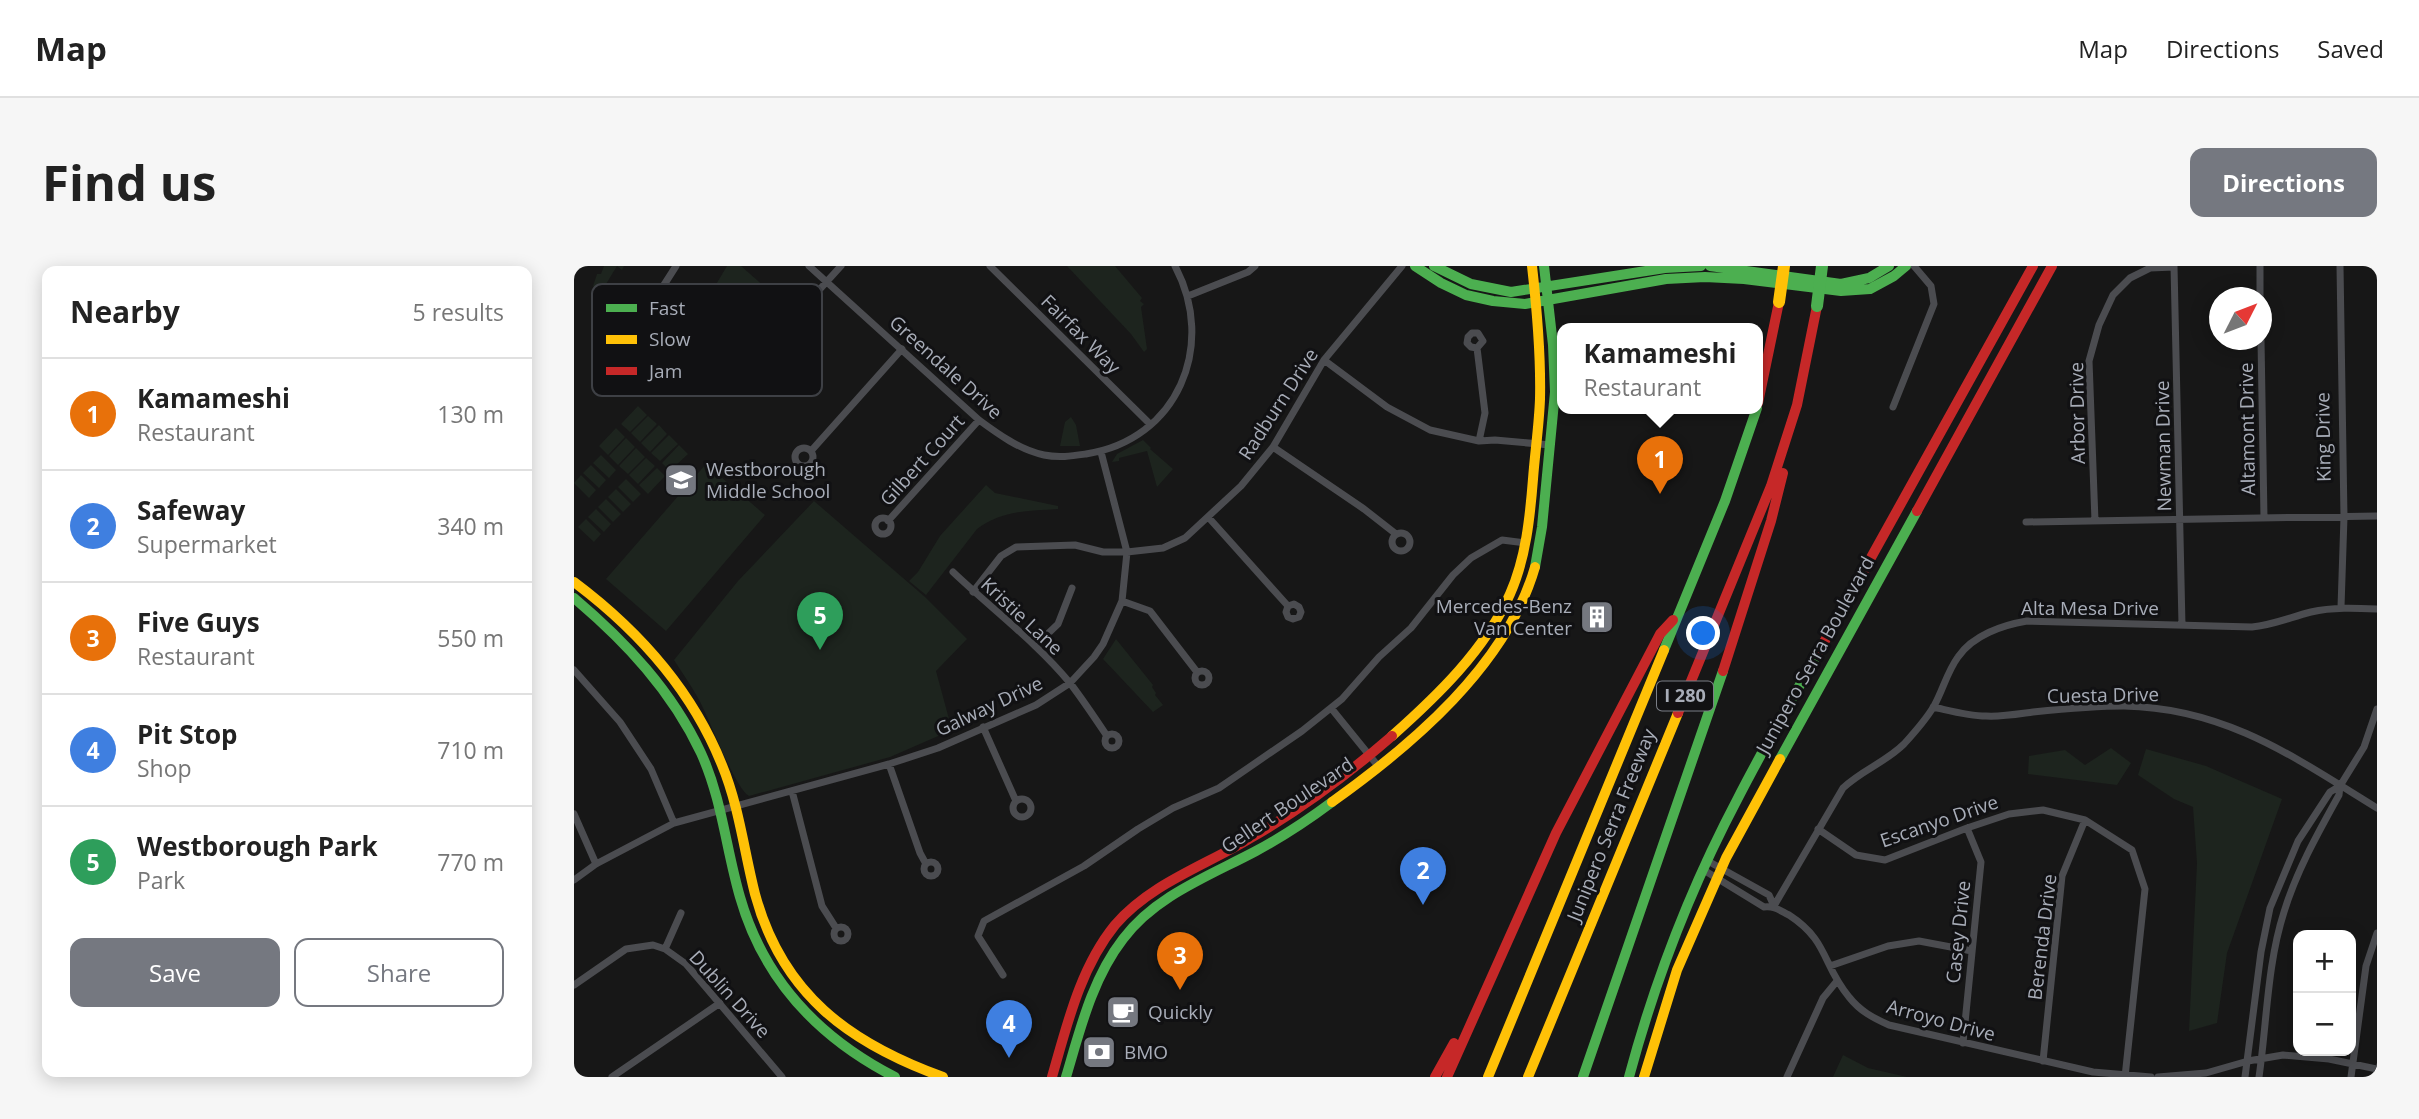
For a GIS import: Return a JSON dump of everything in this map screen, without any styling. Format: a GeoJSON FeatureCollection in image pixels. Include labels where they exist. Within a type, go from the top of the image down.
{"type":"FeatureCollection","features":[{"type":"Feature","properties":{"kind":"main road"},"geometry":{"type":"LineString","coordinates":[[1415,266],[1466,295],[1493,301],[1525,304],[1534,302]]}},
{"type":"Feature","properties":{"kind":"main road"},"geometry":{"type":"LineString","coordinates":[[1434,266],[1459,279],[1489,289],[1511,292],[1705,277],[1841,291],[1874,287],[1906,266]]}},
{"type":"Feature","properties":{"kind":"main road","name":"Gellert Boulevard"},"geometry":{"type":"LineString","coordinates":[[1066,1077],[1097,982],[1119,944],[1139,921],[1170,897],[1287,833],[1378,766],[1418,732],[1461,688],[1494,649],[1515,616],[1538,555],[1555,391],[1553,336],[1543,291],[1532,266]]}},
{"type":"Feature","properties":{"kind":"main road","name":"Gellert Boulevard"},"geometry":{"type":"LineString","coordinates":[[1052,1077],[1088,968],[1108,936],[1129,910],[1164,884],[1281,820],[1318,795],[1369,755],[1442,687],[1489,633],[1514,585],[1526,543],[1536,444],[1540,365],[1534,302],[1543,291],[1544,266]]}},
{"type":"Feature","properties":{"kind":"main road"},"geometry":{"type":"LineString","coordinates":[[1543,291],[1665,268],[1701,266]]}},
{"type":"Feature","properties":{"kind":"main road"},"geometry":{"type":"LineString","coordinates":[[1710,266],[1842,284],[1869,278],[1889,266]]}},
{"type":"Feature","properties":{"kind":"main road","name":"Junipero Serra Freeway"},"geometry":{"type":"LineString","coordinates":[[1763,378],[1784,266]]}},
{"type":"Feature","properties":{"kind":"main road","name":"Junipero Serra Freeway"},"geometry":{"type":"LineString","coordinates":[[1530,1077],[1768,494],[1790,430],[1805,373],[1822,266]]}},
{"type":"Feature","properties":{"kind":"main road","name":"Junipero Serra Boulevard"},"geometry":{"type":"LineString","coordinates":[[1629,1077],[1662,966],[1704,865],[1738,797],[2033,266]]}},
{"type":"Feature","properties":{"kind":"main road","name":"Junipero Serra Boulevard"},"geometry":{"type":"LineString","coordinates":[[1644,1077],[1675,978],[1718,873],[2052,266]]}},
{"type":"Feature","properties":{"kind":"main road"},"geometry":{"type":"LineString","coordinates":[[1583,1077],[1703,732],[1763,545],[1780,485],[1805,373]]}},
{"type":"Feature","properties":{"kind":"main road","name":"Junipero Serra Freeway"},"geometry":{"type":"LineString","coordinates":[[1488,1077],[1731,485],[1754,414]]}},
{"type":"Feature","properties":{"kind":"main road"},"geometry":{"type":"LineString","coordinates":[[574,582],[633,632],[659,661],[684,695],[714,748],[735,807],[761,914],[790,971],[817,1006],[849,1034],[883,1055],[943,1077]]}},
{"type":"Feature","properties":{"kind":"main road"},"geometry":{"type":"LineString","coordinates":[[574,598],[623,641],[667,694],[701,754],[719,810],[747,920],[778,980],[806,1014],[840,1045],[894,1077],[902,1068],[913,1068]]}},
{"type":"Feature","properties":{"kind":"main road"},"geometry":{"type":"LineString","coordinates":[[1447,1077],[1585,775],[1660,634],[1678,614]]}},
{"type":"Feature","properties":{"kind":"main road"},"geometry":{"type":"LineString","coordinates":[[1435,1077],[1460,1031],[1470,1024]]}},
{"type":"Feature","properties":{"kind":"street"},"geometry":{"type":"LineString","coordinates":[[665,284],[676,266]]}},
{"type":"Feature","properties":{"kind":"street","name":"Greendale Drive"},"geometry":{"type":"LineString","coordinates":[[808,266],[979,420],[1006,439],[1042,455],[1066,457],[1101,452],[1128,440],[1150,424],[1171,402],[1186,374],[1193,338],[1193,316],[1175,266]]}},
{"type":"Feature","properties":{"kind":"street"},"geometry":{"type":"LineString","coordinates":[[822,287],[841,266]]}},
{"type":"Feature","properties":{"kind":"street","name":"Fairfax Way"},"geometry":{"type":"LineString","coordinates":[[990,266],[1150,424]]}},
{"type":"Feature","properties":{"kind":"street"},"geometry":{"type":"LineString","coordinates":[[1188,296],[1248,272],[1255,266]]}},
{"type":"Feature","properties":{"kind":"street","name":"Radburn Drive"},"geometry":{"type":"LineString","coordinates":[[973,592],[1001,556],[1016,547],[1075,545],[1103,551],[1126,552],[1163,548],[1174,544],[1209,517],[1241,486],[1273,447],[1324,360],[1402,266]]}},
{"type":"Feature","properties":{"kind":"street"},"geometry":{"type":"LineString","coordinates":[[1893,407],[1934,304],[1931,286],[1914,266]]}},
{"type":"Feature","properties":{"kind":"street","name":"Newman Drive"},"geometry":{"type":"LineString","coordinates":[[2174,266],[2182,625]]}},
{"type":"Feature","properties":{"kind":"street","name":"Arbor Drive"},"geometry":{"type":"LineString","coordinates":[[2095,521],[2089,361],[2099,325],[2113,295],[2130,278],[2150,268],[2174,266]]}},
{"type":"Feature","properties":{"kind":"street"},"geometry":{"type":"LineString","coordinates":[[2260,266],[2260,287]]}},
{"type":"Feature","properties":{"kind":"street","name":"King Drive"},"geometry":{"type":"LineString","coordinates":[[2340,266],[2344,517],[2341,607]]}},
{"type":"Feature","properties":{"kind":"street"},"geometry":{"type":"LineString","coordinates":[[1477,348],[1485,413],[1479,441]]}},
{"type":"Feature","properties":{"kind":"street"},"geometry":{"type":"LineString","coordinates":[[811,451],[902,349]]}},
{"type":"Feature","properties":{"kind":"street","name":"Altamont Drive"},"geometry":{"type":"LineString","coordinates":[[2261,350],[2264,518]]}},
{"type":"Feature","properties":{"kind":"street"},"geometry":{"type":"LineString","coordinates":[[1324,360],[1387,407],[1430,430],[1479,441],[1550,445]]}},
{"type":"Feature","properties":{"kind":"street","name":"Gilbert Court"},"geometry":{"type":"LineString","coordinates":[[888,521],[979,420]]}},
{"type":"Feature","properties":{"kind":"street"},"geometry":{"type":"LineString","coordinates":[[1273,447],[1396,534]]}},
{"type":"Feature","properties":{"kind":"street","name":"Galway Drive"},"geometry":{"type":"LineString","coordinates":[[574,880],[596,864],[674,823],[938,748],[1035,705],[1070,683],[1098,650],[1122,601],[1126,552],[1101,452]]}},
{"type":"Feature","properties":{"kind":"street"},"geometry":{"type":"LineString","coordinates":[[2026,522],[2377,516]]}},
{"type":"Feature","properties":{"kind":"street"},"geometry":{"type":"LineString","coordinates":[[1209,517],[1288,606]]}},
{"type":"Feature","properties":{"kind":"street"},"geometry":{"type":"LineString","coordinates":[[1003,975],[978,936],[984,921],[1084,866],[1138,828],[1173,808],[1219,788],[1302,731],[1331,708],[1411,628],[1452,575],[1471,558],[1502,541],[1526,543]]}},
{"type":"Feature","properties":{"kind":"street","name":"Kristie Lane"},"geometry":{"type":"LineString","coordinates":[[953,572],[1035,646],[1070,683],[1107,736]]}},
{"type":"Feature","properties":{"kind":"street"},"geometry":{"type":"LineString","coordinates":[[1035,646],[1058,624],[1073,588]]}},
{"type":"Feature","properties":{"kind":"street"},"geometry":{"type":"LineString","coordinates":[[1122,601],[1150,611],[1197,673]]}},
{"type":"Feature","properties":{"kind":"street","name":"Alta Mesa Drive"},"geometry":{"type":"LineString","coordinates":[[1774,906],[1843,788],[1857,775],[1904,744],[1933,706],[1959,655],[1983,635],[2008,624],[2027,621],[2252,627],[2273,625],[2311,612],[2341,607],[2377,609]]}},
{"type":"Feature","properties":{"kind":"street"},"geometry":{"type":"LineString","coordinates":[[574,670],[620,722],[651,769],[674,823]]}},
{"type":"Feature","properties":{"kind":"street","name":"Cuesta Drive"},"geometry":{"type":"LineString","coordinates":[[1933,706],[1966,715],[1988,717],[2078,708],[2165,709],[2203,716],[2249,733],[2377,808]]}},
{"type":"Feature","properties":{"kind":"street"},"geometry":{"type":"LineString","coordinates":[[1331,708],[1378,766]]}},
{"type":"Feature","properties":{"kind":"street"},"geometry":{"type":"LineString","coordinates":[[2259,1077],[2272,968],[2283,914],[2301,867],[2339,795],[2340,786],[2364,747],[2377,709]]}},
{"type":"Feature","properties":{"kind":"street"},"geometry":{"type":"LineString","coordinates":[[983,727],[1016,801]]}},
{"type":"Feature","properties":{"kind":"street"},"geometry":{"type":"LineString","coordinates":[[889,764],[926,864]]}},
{"type":"Feature","properties":{"kind":"street"},"geometry":{"type":"LineString","coordinates":[[2245,1077],[2261,952],[2270,908],[2298,841],[2330,792],[2340,786]]}},
{"type":"Feature","properties":{"kind":"street"},"geometry":{"type":"LineString","coordinates":[[792,791],[822,906],[836,928]]}},
{"type":"Feature","properties":{"kind":"street","name":"Escanyo Drive"},"geometry":{"type":"LineString","coordinates":[[1818,829],[1856,855],[1885,860],[2009,814],[2043,810],[2085,820],[2132,850],[2145,889],[2125,1077]]}},
{"type":"Feature","properties":{"kind":"street"},"geometry":{"type":"LineString","coordinates":[[574,814],[596,864]]}},
{"type":"Feature","properties":{"kind":"street","name":"Berenda Drive"},"geometry":{"type":"LineString","coordinates":[[2043,1061],[2062,876],[2085,820]]}},
{"type":"Feature","properties":{"kind":"street","name":"Casey Drive"},"geometry":{"type":"LineString","coordinates":[[1963,1043],[1981,862],[1967,828]]}},
{"type":"Feature","properties":{"kind":"street","name":"Arroyo Drive"},"geometry":{"type":"LineString","coordinates":[[1704,865],[1764,906],[1774,906],[1802,924],[1822,946],[1837,981],[1860,1009],[1873,1018],[1889,1025],[2043,1061],[2125,1077],[2151,1077]]}},
{"type":"Feature","properties":{"kind":"street","name":"Arroyo Drive"},"geometry":{"type":"LineString","coordinates":[[1718,873],[1769,895],[1774,906]]}},
{"type":"Feature","properties":{"kind":"street"},"geometry":{"type":"LineString","coordinates":[[665,949],[681,913]]}},
{"type":"Feature","properties":{"kind":"street"},"geometry":{"type":"LineString","coordinates":[[2351,1077],[2366,966],[2377,933]]}},
{"type":"Feature","properties":{"kind":"street"},"geometry":{"type":"LineString","coordinates":[[1830,966],[1888,946],[1919,941],[1972,951]]}},
{"type":"Feature","properties":{"kind":"street","name":"Dublin Drive"},"geometry":{"type":"LineString","coordinates":[[574,985],[626,949],[653,945],[665,949],[686,964],[781,1077]]}},
{"type":"Feature","properties":{"kind":"street"},"geometry":{"type":"LineString","coordinates":[[1787,1077],[1823,998],[1837,981]]}},
{"type":"Feature","properties":{"kind":"street"},"geometry":{"type":"LineString","coordinates":[[612,1077],[720,1003]]}},
{"type":"Feature","properties":{"kind":"street"},"geometry":{"type":"LineString","coordinates":[[2158,1077],[2206,1073],[2248,1061],[2283,1055],[2307,1056],[2377,1069]]}},
{"type":"Feature","properties":{"kind":"shaded area"},"geometry":{"type":"Polygon","coordinates":[[[604,266],[617,266],[606,284],[594,284],[597,274],[601,274],[604,266]]]}},
{"type":"Feature","properties":{"kind":"shaded area"},"geometry":{"type":"Polygon","coordinates":[[[727,266],[741,266],[762,284],[716,284],[727,266]]]}},
{"type":"Feature","properties":{"kind":"shaded area"},"geometry":{"type":"Polygon","coordinates":[[[1067,266],[1115,266],[1142,298],[1140,301],[1144,304],[1141,307],[1147,349],[1144,352],[1131,334],[1067,266]]]}},
{"type":"Feature","properties":{"kind":"shaded area"},"geometry":{"type":"Polygon","coordinates":[[[638,406],[647,415],[630,432],[621,424],[638,406]]]}},
{"type":"Feature","properties":{"kind":"shaded area"},"geometry":{"type":"Polygon","coordinates":[[[648,416],[657,424],[640,442],[631,433],[648,416]]]}},
{"type":"Feature","properties":{"kind":"shaded area"},"geometry":{"type":"Polygon","coordinates":[[[1071,417],[1076,425],[1080,446],[1060,446],[1065,422],[1071,417]]]}},
{"type":"Feature","properties":{"kind":"shaded area"},"geometry":{"type":"Polygon","coordinates":[[[659,425],[667,434],[650,452],[641,443],[659,425]]]}},
{"type":"Feature","properties":{"kind":"shaded area"},"geometry":{"type":"Polygon","coordinates":[[[616,428],[625,437],[608,455],[599,446],[616,428]]]}},
{"type":"Feature","properties":{"kind":"shaded area"},"geometry":{"type":"Polygon","coordinates":[[[669,435],[678,444],[660,461],[651,453],[669,435]]]}},
{"type":"Feature","properties":{"kind":"shaded area"},"geometry":{"type":"Polygon","coordinates":[[[626,438],[635,447],[618,465],[609,456],[626,438]]]}},
{"type":"Feature","properties":{"kind":"shaded area"},"geometry":{"type":"Polygon","coordinates":[[[1143,440],[1173,469],[1157,487],[1147,451],[1112,462],[1117,454],[1143,440]]]}},
{"type":"Feature","properties":{"kind":"shaded area"},"geometry":{"type":"Polygon","coordinates":[[[679,445],[688,454],[670,471],[662,463],[679,445]]]}},
{"type":"Feature","properties":{"kind":"shaded area"},"geometry":{"type":"Polygon","coordinates":[[[636,448],[645,457],[628,474],[619,466],[636,448]]]}},
{"type":"Feature","properties":{"kind":"shaded area"},"geometry":{"type":"Polygon","coordinates":[[[601,455],[616,470],[609,478],[593,463],[601,455]]]}},
{"type":"Feature","properties":{"kind":"shaded area"},"geometry":{"type":"Polygon","coordinates":[[[646,458],[655,466],[638,484],[629,475],[646,458]]]}},
{"type":"Feature","properties":{"kind":"shaded area"},"geometry":{"type":"Polygon","coordinates":[[[706,464],[765,515],[666,631],[606,579],[706,464]]]}},
{"type":"Feature","properties":{"kind":"shaded area"},"geometry":{"type":"Polygon","coordinates":[[[591,465],[606,480],[599,488],[583,473],[591,465]]]}},
{"type":"Feature","properties":{"kind":"shaded area"},"geometry":{"type":"Polygon","coordinates":[[[657,468],[665,476],[648,494],[639,485],[657,468]]]}},
{"type":"Feature","properties":{"kind":"shaded area"},"geometry":{"type":"Polygon","coordinates":[[[581,475],[596,490],[589,498],[574,483],[581,475]]]}},
{"type":"Feature","properties":{"kind":"shaded area"},"geometry":{"type":"Polygon","coordinates":[[[626,479],[641,494],[633,502],[618,487],[626,479]]]}},
{"type":"Feature","properties":{"kind":"shaded area"},"geometry":{"type":"Polygon","coordinates":[[[986,485],[995,493],[1058,506],[1058,509],[1016,513],[986,523],[977,529],[926,595],[909,581],[918,572],[940,536],[986,485]]]}},
{"type":"Feature","properties":{"kind":"shaded area"},"geometry":{"type":"Polygon","coordinates":[[[616,489],[631,504],[623,512],[608,497],[616,489]]]}},
{"type":"Feature","properties":{"kind":"shaded area"},"geometry":{"type":"Polygon","coordinates":[[[606,499],[621,514],[613,522],[598,507],[606,499]]]}},
{"type":"Feature","properties":{"kind":"shaded area"},"geometry":{"type":"Polygon","coordinates":[[[814,501],[925,597],[967,639],[936,671],[952,730],[890,757],[749,796],[736,780],[698,698],[674,660],[738,581],[814,501]]]}},
{"type":"Feature","properties":{"kind":"shaded area"},"geometry":{"type":"Polygon","coordinates":[[[596,509],[611,524],[604,532],[588,517],[596,509]]]}},
{"type":"Feature","properties":{"kind":"shaded area"},"geometry":{"type":"Polygon","coordinates":[[[586,519],[601,534],[594,542],[578,527],[586,519]]]}},
{"type":"Feature","properties":{"kind":"shaded area"},"geometry":{"type":"Polygon","coordinates":[[[1116,639],[1153,685],[1155,695],[1163,705],[1153,712],[1103,659],[1116,639]]]}},
{"type":"Feature","properties":{"kind":"shaded area"},"geometry":{"type":"Polygon","coordinates":[[[2111,748],[2131,763],[2117,785],[2028,774],[2029,756],[2065,750],[2085,765],[2111,748]]]}},
{"type":"Feature","properties":{"kind":"shaded area"},"geometry":{"type":"Polygon","coordinates":[[[2146,749],[2206,766],[2282,799],[2227,953],[2217,1023],[2189,1031],[2197,863],[2193,807],[2174,799],[2138,775],[2146,749]]]}},
{"type":"Feature","properties":{"kind":"shaded area"},"geometry":{"type":"Polygon","coordinates":[[[1843,1055],[1868,1068],[1907,1077],[1833,1077],[1843,1055]]]}},
{"type":"Feature","properties":{"kind":"traffic: fast"},"geometry":{"type":"LineString","coordinates":[[1415,266],[1466,295],[1525,304],[1666,279],[1705,277],[1841,291],[1870,289],[1906,266]]}},
{"type":"Feature","properties":{"kind":"traffic: fast"},"geometry":{"type":"LineString","coordinates":[[1434,266],[1471,284],[1511,292],[1665,268],[1701,266]]}},
{"type":"Feature","properties":{"kind":"traffic: fast"},"geometry":{"type":"LineString","coordinates":[[1535,567],[1542,527],[1555,392],[1544,266]]}},
{"type":"Feature","properties":{"kind":"traffic: fast"},"geometry":{"type":"LineString","coordinates":[[1710,266],[1841,284],[1869,278],[1889,266]]}},
{"type":"Feature","properties":{"kind":"traffic: fast"},"geometry":{"type":"LineString","coordinates":[[1817,306],[1822,266]]}},
{"type":"Feature","properties":{"kind":"traffic: fast"},"geometry":{"type":"LineString","coordinates":[[1664,650],[1725,501],[1755,414]]}},
{"type":"Feature","properties":{"kind":"traffic: fast"},"geometry":{"type":"LineString","coordinates":[[1780,759],[1917,511]]}},
{"type":"Feature","properties":{"kind":"traffic: fast"},"geometry":{"type":"LineString","coordinates":[[574,598],[612,632],[646,669],[662,688],[689,730],[714,788],[735,879],[750,927],[780,981],[819,1025],[868,1062],[895,1077]]}},
{"type":"Feature","properties":{"kind":"traffic: fast"},"geometry":{"type":"LineString","coordinates":[[1629,1077],[1650,1005],[1705,866],[1777,725],[1818,653]]}},
{"type":"Feature","properties":{"kind":"traffic: fast"},"geometry":{"type":"LineString","coordinates":[[1583,1077],[1723,671]]}},
{"type":"Feature","properties":{"kind":"traffic: fast"},"geometry":{"type":"LineString","coordinates":[[1066,1077],[1095,988],[1112,954],[1136,924],[1184,888],[1275,840],[1332,802]]}},
{"type":"Feature","properties":{"kind":"traffic: slow"},"geometry":{"type":"LineString","coordinates":[[1392,736],[1443,688],[1474,653],[1500,615],[1520,566],[1530,508],[1540,399],[1532,266]]}},
{"type":"Feature","properties":{"kind":"traffic: slow"},"geometry":{"type":"LineString","coordinates":[[1779,302],[1784,266]]}},
{"type":"Feature","properties":{"kind":"traffic: slow"},"geometry":{"type":"LineString","coordinates":[[1332,802],[1394,755],[1453,700],[1480,669],[1503,637],[1522,603],[1535,567]]}},
{"type":"Feature","properties":{"kind":"traffic: slow"},"geometry":{"type":"LineString","coordinates":[[574,582],[620,620],[661,663],[710,738],[728,781],[755,894],[767,929],[783,960],[802,987],[849,1031],[878,1048],[943,1077]]}},
{"type":"Feature","properties":{"kind":"traffic: slow"},"geometry":{"type":"LineString","coordinates":[[1488,1077],[1664,650]]}},
{"type":"Feature","properties":{"kind":"traffic: slow"},"geometry":{"type":"LineString","coordinates":[[1528,1077],[1678,713]]}},
{"type":"Feature","properties":{"kind":"traffic: slow"},"geometry":{"type":"LineString","coordinates":[[1644,1077],[1677,970],[1726,858],[1780,759]]}},
{"type":"Feature","properties":{"kind":"traffic: jam"},"geometry":{"type":"LineString","coordinates":[[1818,653],[2033,266]]}},
{"type":"Feature","properties":{"kind":"traffic: jam"},"geometry":{"type":"LineString","coordinates":[[1917,511],[2052,266]]}},
{"type":"Feature","properties":{"kind":"traffic: jam"},"geometry":{"type":"LineString","coordinates":[[1763,379],[1779,302]]}},
{"type":"Feature","properties":{"kind":"traffic: jam"},"geometry":{"type":"LineString","coordinates":[[1678,713],[1771,486],[1797,405],[1817,306]]}},
{"type":"Feature","properties":{"kind":"traffic: jam"},"geometry":{"type":"LineString","coordinates":[[1723,671],[1771,521],[1783,473]]}},
{"type":"Feature","properties":{"kind":"traffic: jam"},"geometry":{"type":"LineString","coordinates":[[1447,1077],[1556,833],[1660,634],[1673,620]]}},
{"type":"Feature","properties":{"kind":"traffic: jam"},"geometry":{"type":"LineString","coordinates":[[1052,1077],[1069,1017],[1084,978],[1115,925],[1144,898],[1161,887],[1232,849],[1305,804],[1392,736]]}},
{"type":"Feature","properties":{"kind":"traffic: jam"},"geometry":{"type":"LineString","coordinates":[[1435,1077],[1454,1043]]}},
{"type":"Feature","properties":{"kind":"place","name":"Westborough Middle School"},"geometry":{"type":"Point","coordinates":[681,480]}},
{"type":"Feature","properties":{"kind":"place","name":"Kamameshi"},"geometry":{"type":"Point","coordinates":[1660,494]}},
{"type":"Feature","properties":{"kind":"place","name":"Mercedes-Benz Van Center"},"geometry":{"type":"Point","coordinates":[1597,617]}},
{"type":"Feature","properties":{"kind":"place","name":"Westborough Park"},"geometry":{"type":"Point","coordinates":[820,650]}},
{"type":"Feature","properties":{"kind":"place","name":"Safeway"},"geometry":{"type":"Point","coordinates":[1423,905]}},
{"type":"Feature","properties":{"kind":"place","name":"Five Guys"},"geometry":{"type":"Point","coordinates":[1180,990]}},
{"type":"Feature","properties":{"kind":"place","name":"Quickly"},"geometry":{"type":"Point","coordinates":[1123,1012]}},
{"type":"Feature","properties":{"kind":"place","name":"BMO"},"geometry":{"type":"Point","coordinates":[1099,1052]}},
{"type":"Feature","properties":{"kind":"place","name":"Pit Stop"},"geometry":{"type":"Point","coordinates":[1009,1058]}}]}
